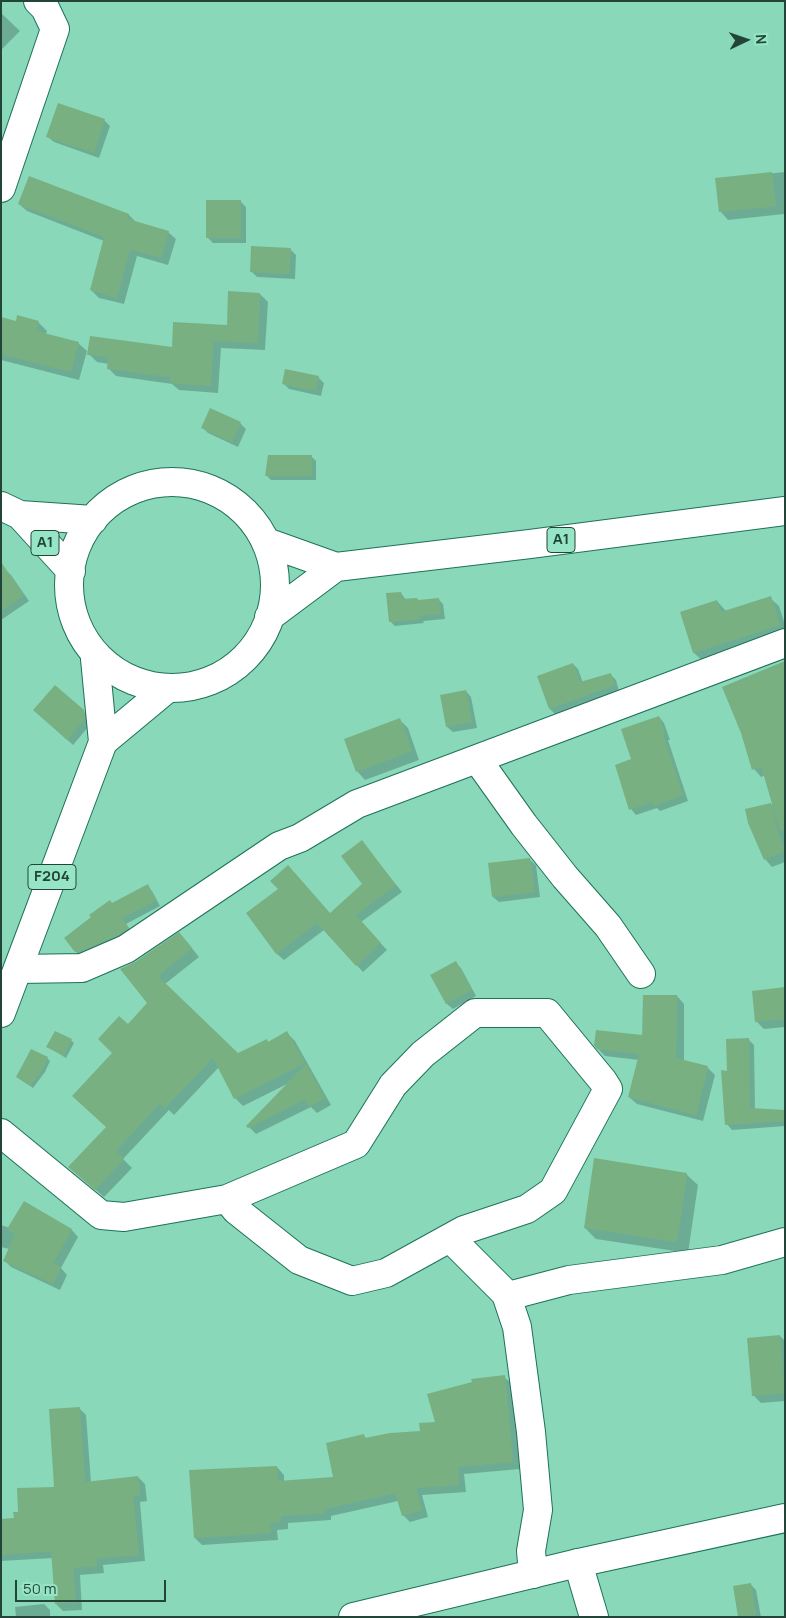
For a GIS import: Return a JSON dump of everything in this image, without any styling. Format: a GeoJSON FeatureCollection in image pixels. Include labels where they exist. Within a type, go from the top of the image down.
{"type":"FeatureCollection","features":[{"type":"Feature","properties":{"kind":"main road"},"geometry":{"type":"LineString","coordinates":[[1,188],[55,29],[45,8],[38,1]]}},
{"type":"Feature","properties":{"kind":"main road"},"geometry":{"type":"LineString","coordinates":[[157,483],[195,484],[229,499],[244,511],[266,542],[272,561],[274,579],[274,598],[270,617],[252,650],[223,675],[206,683],[187,687],[168,688],[150,686],[132,680],[95,659],[84,641],[72,610],[70,572],[74,553],[82,536],[106,506],[121,495],[157,483]]}},
{"type":"Feature","properties":{"kind":"main road","name":"A1"},"geometry":{"type":"LineString","coordinates":[[11,510],[93,520]]}},
{"type":"Feature","properties":{"kind":"main road","name":"A1"},"geometry":{"type":"LineString","coordinates":[[11,510],[70,572]]}},
{"type":"Feature","properties":{"kind":"main road","name":"A1"},"geometry":{"type":"LineString","coordinates":[[266,542],[336,567],[785,511]]}},
{"type":"Feature","properties":{"kind":"main road"},"geometry":{"type":"LineString","coordinates":[[270,617],[336,567]]}},
{"type":"Feature","properties":{"kind":"main road"},"geometry":{"type":"LineString","coordinates":[[18,969],[82,968],[126,949],[280,846],[300,838],[358,804],[785,643]]}},
{"type":"Feature","properties":{"kind":"main road","name":"F204"},"geometry":{"type":"LineString","coordinates":[[1,1013],[103,742],[95,659]]}},
{"type":"Feature","properties":{"kind":"main road","name":"F204"},"geometry":{"type":"LineString","coordinates":[[103,742],[168,688]]}},
{"type":"Feature","properties":{"kind":"main road"},"geometry":{"type":"LineString","coordinates":[[477,759],[524,825],[564,876],[608,926],[641,974]]}},
{"type":"Feature","properties":{"kind":"main road"},"geometry":{"type":"LineString","coordinates":[[1,1133],[100,1215],[124,1217],[226,1199],[356,1144],[393,1085],[422,1054],[475,1013],[547,1014],[603,1080],[608,1089],[553,1191],[527,1209],[464,1230],[386,1274],[352,1281],[299,1260],[236,1210],[226,1199]]}},
{"type":"Feature","properties":{"kind":"main road"},"geometry":{"type":"LineString","coordinates":[[450,1238],[506,1294],[517,1327],[531,1432],[538,1510],[531,1551],[533,1574]]}},
{"type":"Feature","properties":{"kind":"main road"},"geometry":{"type":"LineString","coordinates":[[506,1294],[512,1295],[569,1280],[722,1260],[785,1242]]}},
{"type":"Feature","properties":{"kind":"main road"},"geometry":{"type":"LineString","coordinates":[[368,1615],[578,1563],[785,1518]]}},
{"type":"Feature","properties":{"kind":"main road"},"geometry":{"type":"LineString","coordinates":[[578,1563],[594,1617]]}},
{"type":"Feature","properties":{"kind":"building"},"geometry":{"type":"Polygon","coordinates":[[[58,103],[105,119],[94,153],[46,137],[58,103]]]}},
{"type":"Feature","properties":{"kind":"building"},"geometry":{"type":"Polygon","coordinates":[[[772,172],[776,206],[719,212],[715,178],[772,172]]]}},
{"type":"Feature","properties":{"kind":"building"},"geometry":{"type":"Polygon","coordinates":[[[29,176],[129,214],[128,219],[169,231],[161,258],[130,249],[117,298],[90,290],[104,237],[18,204],[29,176]]]}},
{"type":"Feature","properties":{"kind":"building"},"geometry":{"type":"Polygon","coordinates":[[[206,200],[241,200],[241,238],[206,238],[206,200]]]}},
{"type":"Feature","properties":{"kind":"building"},"geometry":{"type":"Polygon","coordinates":[[[251,246],[291,248],[289,274],[250,272],[251,246]]]}},
{"type":"Feature","properties":{"kind":"building"},"geometry":{"type":"Polygon","coordinates":[[[228,291],[260,293],[258,343],[213,341],[211,386],[170,383],[170,377],[107,369],[108,357],[87,355],[90,336],[172,347],[173,322],[227,325],[228,291]]]}},
{"type":"Feature","properties":{"kind":"building"},"geometry":{"type":"Polygon","coordinates":[[[17,315],[39,321],[36,331],[79,342],[71,372],[1,354],[1,317],[16,321],[17,315]]]}},
{"type":"Feature","properties":{"kind":"building"},"geometry":{"type":"Polygon","coordinates":[[[285,369],[319,376],[316,391],[282,384],[285,369]]]}},
{"type":"Feature","properties":{"kind":"building"},"geometry":{"type":"Polygon","coordinates":[[[210,408],[241,422],[232,442],[201,428],[210,408]]]}},
{"type":"Feature","properties":{"kind":"building"},"geometry":{"type":"Polygon","coordinates":[[[268,455],[312,455],[312,476],[265,476],[268,455]]]}},
{"type":"Feature","properties":{"kind":"building"},"geometry":{"type":"Polygon","coordinates":[[[1,562],[24,595],[1,611],[1,562]]]}},
{"type":"Feature","properties":{"kind":"building"},"geometry":{"type":"Polygon","coordinates":[[[401,592],[402,599],[439,598],[441,614],[419,616],[420,619],[389,622],[386,593],[401,592]]]}},
{"type":"Feature","properties":{"kind":"building"},"geometry":{"type":"Polygon","coordinates":[[[771,596],[780,625],[693,653],[680,612],[717,600],[721,612],[771,596]]]}},
{"type":"Feature","properties":{"kind":"building"},"geometry":{"type":"Polygon","coordinates":[[[785,661],[785,830],[780,831],[761,766],[752,770],[741,733],[722,687],[785,661]]]}},
{"type":"Feature","properties":{"kind":"building"},"geometry":{"type":"Polygon","coordinates":[[[573,663],[580,682],[611,673],[615,685],[549,709],[537,676],[573,663]]]}},
{"type":"Feature","properties":{"kind":"building"},"geometry":{"type":"Polygon","coordinates":[[[55,685],[84,710],[85,719],[67,740],[33,710],[55,685]]]}},
{"type":"Feature","properties":{"kind":"building"},"geometry":{"type":"Polygon","coordinates":[[[466,690],[472,722],[446,727],[440,695],[466,690]]]}},
{"type":"Feature","properties":{"kind":"building"},"geometry":{"type":"Polygon","coordinates":[[[659,716],[665,734],[663,735],[683,795],[654,806],[652,802],[629,810],[615,765],[631,759],[621,729],[659,716]]]}},
{"type":"Feature","properties":{"kind":"building"},"geometry":{"type":"Polygon","coordinates":[[[400,718],[412,751],[356,772],[344,739],[400,718]]]}},
{"type":"Feature","properties":{"kind":"building"},"geometry":{"type":"Polygon","coordinates":[[[771,803],[785,851],[764,860],[748,823],[745,809],[771,803]]]}},
{"type":"Feature","properties":{"kind":"building"},"geometry":{"type":"Polygon","coordinates":[[[362,840],[396,885],[356,915],[381,943],[356,966],[317,923],[276,954],[246,913],[278,889],[270,881],[288,865],[330,913],[362,884],[341,856],[362,840]]]}},
{"type":"Feature","properties":{"kind":"building"},"geometry":{"type":"Polygon","coordinates":[[[530,858],[535,892],[492,897],[488,863],[530,858]]]}},
{"type":"Feature","properties":{"kind":"building"},"geometry":{"type":"Polygon","coordinates":[[[148,884],[156,901],[122,918],[129,928],[118,935],[79,952],[75,952],[64,938],[91,917],[89,915],[110,900],[112,903],[148,884]]]}},
{"type":"Feature","properties":{"kind":"building"},"geometry":{"type":"Polygon","coordinates":[[[179,932],[192,948],[158,976],[238,1053],[267,1039],[268,1042],[287,1031],[305,1063],[234,1099],[213,1058],[165,1108],[160,1103],[116,1151],[124,1159],[95,1190],[68,1167],[106,1127],[72,1096],[112,1053],[98,1039],[119,1016],[128,1024],[147,1003],[120,969],[135,962],[179,932]]]}},
{"type":"Feature","properties":{"kind":"building"},"geometry":{"type":"Polygon","coordinates":[[[456,961],[472,990],[446,1004],[430,975],[456,961]]]}},
{"type":"Feature","properties":{"kind":"building"},"geometry":{"type":"Polygon","coordinates":[[[785,987],[785,1019],[755,1022],[752,991],[785,987]]]}},
{"type":"Feature","properties":{"kind":"building"},"geometry":{"type":"Polygon","coordinates":[[[643,995],[677,995],[676,1058],[708,1066],[696,1115],[628,1097],[639,1054],[597,1049],[594,1045],[596,1030],[642,1035],[643,995]]]}},
{"type":"Feature","properties":{"kind":"building"},"geometry":{"type":"Polygon","coordinates":[[[55,1031],[72,1039],[64,1056],[46,1047],[55,1031]]]}},
{"type":"Feature","properties":{"kind":"building"},"geometry":{"type":"Polygon","coordinates":[[[749,1038],[750,1108],[785,1110],[785,1121],[725,1125],[721,1070],[727,1071],[726,1039],[749,1038]]]}},
{"type":"Feature","properties":{"kind":"building"},"geometry":{"type":"Polygon","coordinates":[[[31,1049],[48,1057],[43,1069],[30,1086],[16,1077],[31,1049]]]}},
{"type":"Feature","properties":{"kind":"building"},"geometry":{"type":"Polygon","coordinates":[[[306,1064],[325,1098],[309,1107],[305,1099],[248,1128],[246,1126],[306,1064]]]}},
{"type":"Feature","properties":{"kind":"building"},"geometry":{"type":"Polygon","coordinates":[[[594,1158],[687,1173],[677,1242],[584,1228],[594,1158]]]}},
{"type":"Feature","properties":{"kind":"building"},"geometry":{"type":"Polygon","coordinates":[[[24,1201],[72,1229],[53,1263],[61,1267],[53,1284],[3,1261],[15,1234],[7,1229],[24,1201]]]}},
{"type":"Feature","properties":{"kind":"building"},"geometry":{"type":"Polygon","coordinates":[[[780,1335],[785,1393],[752,1396],[747,1338],[780,1335]]]}},
{"type":"Feature","properties":{"kind":"building"},"geometry":{"type":"Polygon","coordinates":[[[505,1375],[513,1462],[458,1467],[459,1485],[416,1488],[422,1510],[402,1516],[395,1493],[324,1509],[325,1513],[281,1516],[281,1522],[270,1523],[271,1533],[194,1538],[189,1470],[277,1466],[278,1481],[333,1477],[326,1443],[364,1434],[365,1438],[390,1433],[420,1431],[419,1423],[435,1422],[427,1394],[472,1382],[471,1379],[505,1375]]]}},
{"type":"Feature","properties":{"kind":"building"},"geometry":{"type":"Polygon","coordinates":[[[80,1407],[85,1482],[138,1476],[140,1495],[133,1495],[139,1555],[97,1558],[97,1566],[73,1568],[76,1603],[55,1604],[51,1551],[1,1555],[1,1519],[14,1518],[13,1512],[18,1512],[17,1488],[54,1487],[49,1409],[80,1407]]]}},
{"type":"Feature","properties":{"kind":"building"},"geometry":{"type":"Polygon","coordinates":[[[751,1583],[756,1615],[738,1617],[733,1586],[751,1583]]]}}]}
